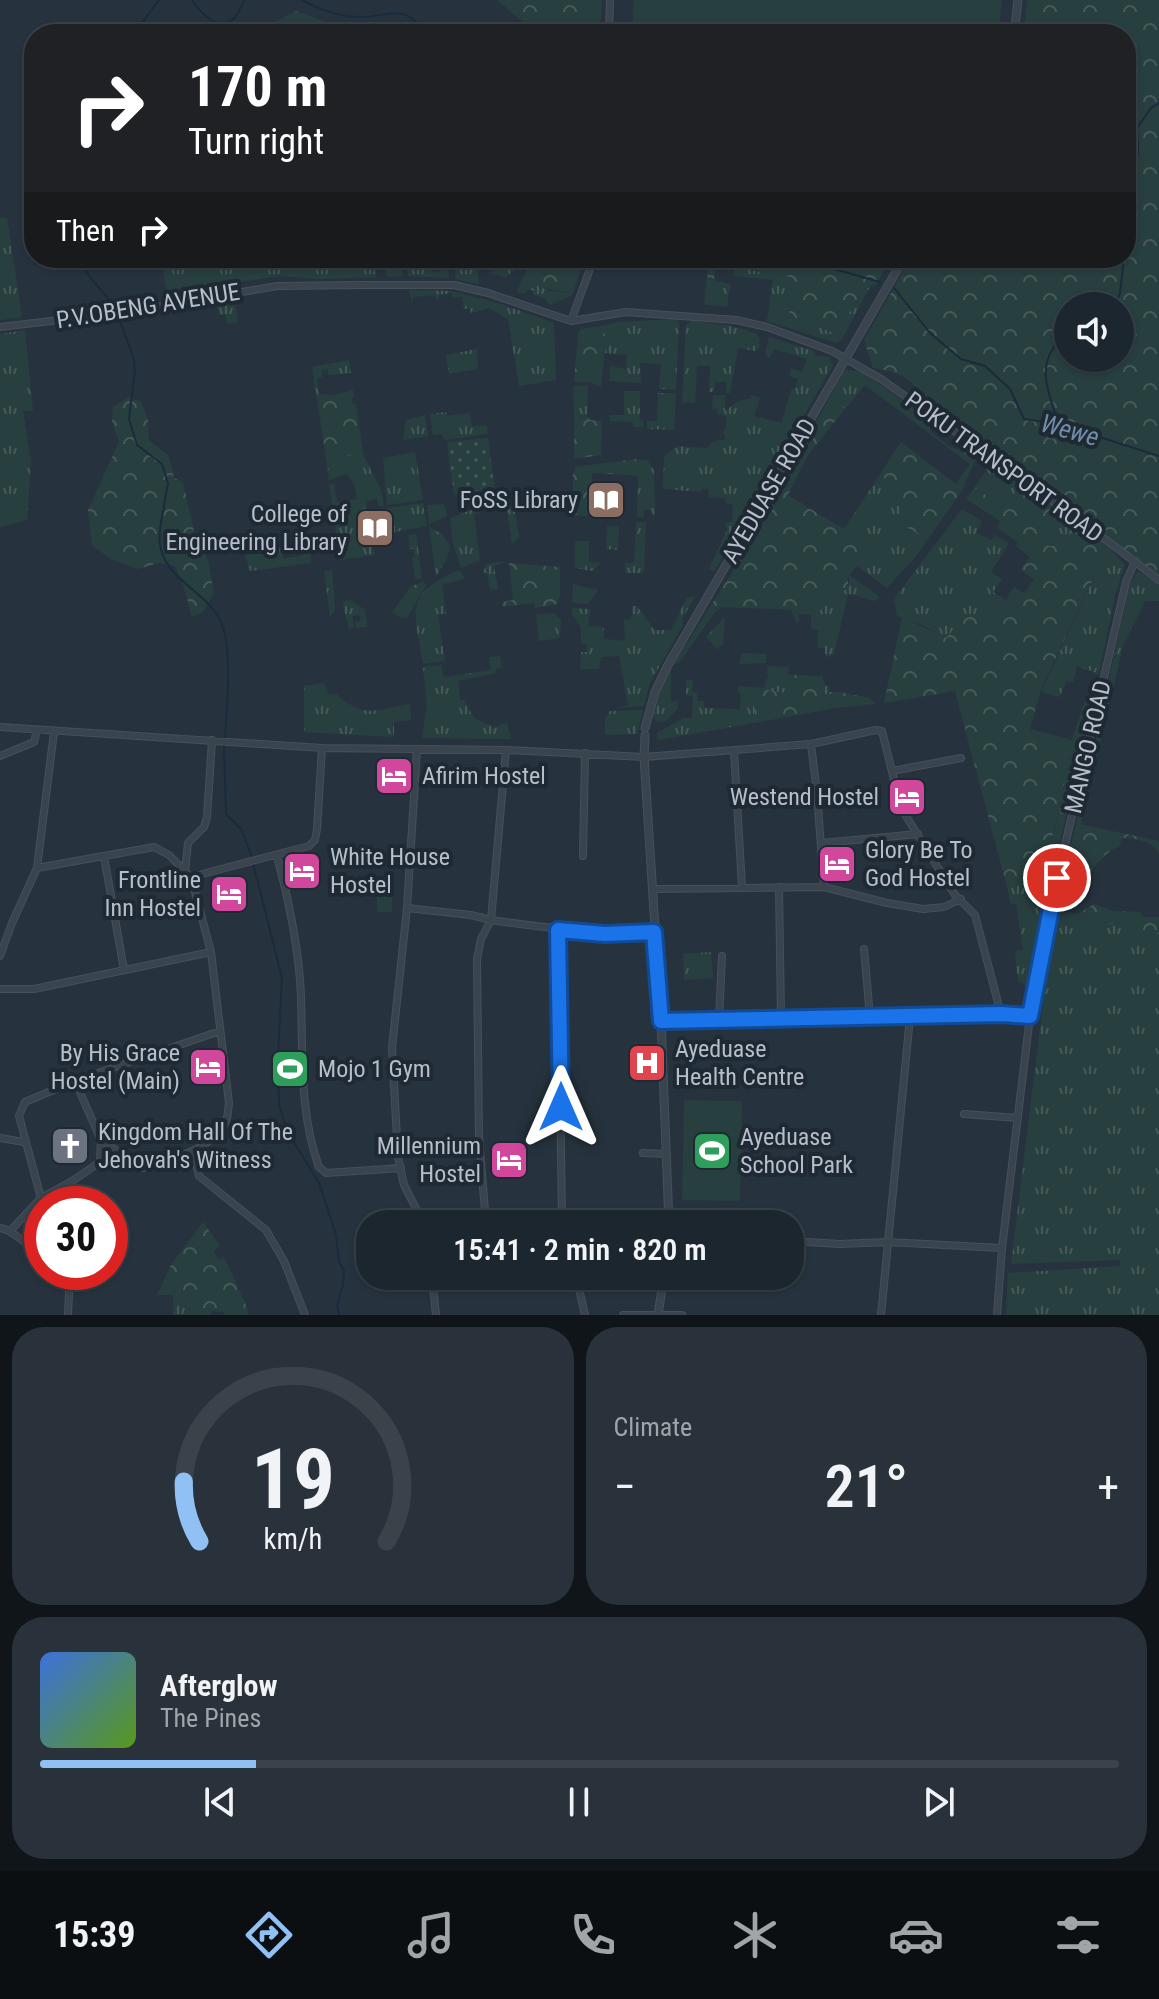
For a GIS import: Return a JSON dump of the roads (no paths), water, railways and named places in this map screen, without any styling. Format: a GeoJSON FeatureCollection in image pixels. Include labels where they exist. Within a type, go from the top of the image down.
{"type":"FeatureCollection","features":[{"type":"Feature","properties":{"kind":"street"},"geometry":{"type":"LineString","coordinates":[[609,24],[610,0]]}},
{"type":"Feature","properties":{"kind":"street"},"geometry":{"type":"LineString","coordinates":[[1015,24],[1018,0]]}},
{"type":"Feature","properties":{"kind":"street"},"geometry":{"type":"LineString","coordinates":[[571,321],[590,268]]}},
{"type":"Feature","properties":{"kind":"street","name":"AYEDUASE ROAD"},"geometry":{"type":"LineString","coordinates":[[669,1210],[645,732],[655,692],[668,665],[898,268]]}},
{"type":"Feature","properties":{"kind":"street","name":"P.V.OBENG AVENUE"},"geometry":{"type":"LineString","coordinates":[[0,327],[127,312],[277,286],[454,285],[571,321]]}},
{"type":"Feature","properties":{"kind":"street","name":"POKU TRANSPORT ROAD"},"geometry":{"type":"LineString","coordinates":[[571,321],[626,312],[736,320],[767,327],[846,357],[1159,580]]}},
{"type":"Feature","properties":{"kind":"street","name":"MANGO ROAD"},"geometry":{"type":"LineString","coordinates":[[997,1315],[1030,1016],[1051,906],[1126,582],[1135,561]]}},
{"type":"Feature","properties":{"kind":"street"},"geometry":{"type":"LineString","coordinates":[[0,727],[322,748],[506,750],[644,757],[811,744],[882,731],[901,808],[955,895],[975,915],[1001,1014]]}},
{"type":"Feature","properties":{"kind":"street"},"geometry":{"type":"LineString","coordinates":[[0,756],[27,748],[34,742],[37,730]]}},
{"type":"Feature","properties":{"kind":"street"},"geometry":{"type":"LineString","coordinates":[[0,956],[37,868],[54,732]]}},
{"type":"Feature","properties":{"kind":"street"},"geometry":{"type":"LineString","coordinates":[[101,1140],[143,1168],[193,1152],[222,1129],[227,1120],[229,1103],[211,952],[188,874],[188,843],[204,827],[207,817],[212,740]]}},
{"type":"Feature","properties":{"kind":"street"},"geometry":{"type":"LineString","coordinates":[[811,744],[824,887]]}},
{"type":"Feature","properties":{"kind":"street"},"geometry":{"type":"LineString","coordinates":[[188,874],[277,856],[309,846],[315,840],[322,748]]}},
{"type":"Feature","properties":{"kind":"street"},"geometry":{"type":"LineString","coordinates":[[416,1210],[401,1168],[392,1048],[407,908],[417,749]]}},
{"type":"Feature","properties":{"kind":"street"},"geometry":{"type":"LineString","coordinates":[[485,1210],[479,1137],[477,959],[481,939],[491,920],[506,750]]}},
{"type":"Feature","properties":{"kind":"street"},"geometry":{"type":"LineString","coordinates":[[734,751],[742,887]]}},
{"type":"Feature","properties":{"kind":"street"},"geometry":{"type":"LineString","coordinates":[[583,856],[585,753]]}},
{"type":"Feature","properties":{"kind":"street"},"geometry":{"type":"LineString","coordinates":[[892,771],[961,758]]}},
{"type":"Feature","properties":{"kind":"street"},"geometry":{"type":"LineString","coordinates":[[822,843],[918,834]]}},
{"type":"Feature","properties":{"kind":"street"},"geometry":{"type":"LineString","coordinates":[[37,868],[154,847],[161,849],[188,874]]}},
{"type":"Feature","properties":{"kind":"street"},"geometry":{"type":"LineString","coordinates":[[104,856],[124,970]]}},
{"type":"Feature","properties":{"kind":"street"},"geometry":{"type":"LineString","coordinates":[[277,856],[292,919],[301,992],[303,1077],[319,1167],[326,1173],[401,1168]]}},
{"type":"Feature","properties":{"kind":"street"},"geometry":{"type":"LineString","coordinates":[[779,887],[781,1019]]}},
{"type":"Feature","properties":{"kind":"street"},"geometry":{"type":"LineString","coordinates":[[652,889],[824,887],[923,909],[944,907],[961,899]]}},
{"type":"Feature","properties":{"kind":"street"},"geometry":{"type":"LineString","coordinates":[[407,908],[558,930],[605,934],[654,932]]}},
{"type":"Feature","properties":{"kind":"street"},"geometry":{"type":"LineString","coordinates":[[558,930],[562,1210]]}},
{"type":"Feature","properties":{"kind":"street"},"geometry":{"type":"LineString","coordinates":[[864,949],[870,1017]]}},
{"type":"Feature","properties":{"kind":"street"},"geometry":{"type":"LineString","coordinates":[[0,989],[34,989],[211,952]]}},
{"type":"Feature","properties":{"kind":"street"},"geometry":{"type":"LineString","coordinates":[[719,1020],[722,956]]}},
{"type":"Feature","properties":{"kind":"street"},"geometry":{"type":"LineString","coordinates":[[661,1021],[1030,1016]]}},
{"type":"Feature","properties":{"kind":"street"},"geometry":{"type":"LineString","coordinates":[[881,1315],[910,1017]]}},
{"type":"Feature","properties":{"kind":"street"},"geometry":{"type":"LineString","coordinates":[[37,1186],[19,1116],[25,1102],[75,1081],[220,1031]]}},
{"type":"Feature","properties":{"kind":"street"},"geometry":{"type":"LineString","coordinates":[[75,1081],[101,1140],[100,1162]]}},
{"type":"Feature","properties":{"kind":"street"},"geometry":{"type":"LineString","coordinates":[[964,1114],[1018,1118]]}},
{"type":"Feature","properties":{"kind":"street"},"geometry":{"type":"LineString","coordinates":[[0,1138],[24,1142]]}},
{"type":"Feature","properties":{"kind":"street"},"geometry":{"type":"LineString","coordinates":[[193,1152],[199,1176],[266,1230],[284,1261],[305,1315]]}},
{"type":"Feature","properties":{"kind":"street"},"geometry":{"type":"LineString","coordinates":[[643,1153],[667,1154]]}},
{"type":"Feature","properties":{"kind":"street"},"geometry":{"type":"LineString","coordinates":[[63,1186],[100,1162],[126,1157]]}},
{"type":"Feature","properties":{"kind":"street"},"geometry":{"type":"LineString","coordinates":[[11,1230],[24,1216]]}},
{"type":"Feature","properties":{"kind":"street"},"geometry":{"type":"LineString","coordinates":[[0,1228],[11,1230],[24,1241]]}},
{"type":"Feature","properties":{"kind":"street"},"geometry":{"type":"LineString","coordinates":[[804,1242],[887,1242],[1002,1248]]}},
{"type":"Feature","properties":{"kind":"street"},"geometry":{"type":"LineString","coordinates":[[68,1315],[69,1290]]}},
{"type":"Feature","properties":{"kind":"street"},"geometry":{"type":"LineString","coordinates":[[433,1290],[436,1315]]}},
{"type":"Feature","properties":{"kind":"street"},"geometry":{"type":"LineString","coordinates":[[579,1290],[585,1315]]}},
{"type":"Feature","properties":{"kind":"street"},"geometry":{"type":"LineString","coordinates":[[658,1314],[662,1290]]}},
{"type":"Feature","properties":{"kind":"street"},"geometry":{"type":"LineString","coordinates":[[623,1315],[682,1315]]}},
{"type":"Feature","properties":{"kind":"waterway"},"geometry":{"type":"LineString","coordinates":[[141,24],[159,0]]}},
{"type":"Feature","properties":{"kind":"waterway","name":"Wewe"},"geometry":{"type":"LineString","coordinates":[[192,0],[210,19],[223,23],[235,17],[245,0]]}},
{"type":"Feature","properties":{"kind":"waterway","name":"Wewe"},"geometry":{"type":"LineString","coordinates":[[302,0],[348,16],[403,14],[417,24]]}},
{"type":"Feature","properties":{"kind":"waterway"},"geometry":{"type":"LineString","coordinates":[[1136,162],[1137,128],[1151,108],[1159,103]]}},
{"type":"Feature","properties":{"kind":"waterway"},"geometry":{"type":"LineString","coordinates":[[86,268],[115,307]]}},
{"type":"Feature","properties":{"kind":"waterway","name":"Wewe"},"geometry":{"type":"LineString","coordinates":[[830,268],[880,282]]}},
{"type":"Feature","properties":{"kind":"waterway"},"geometry":{"type":"LineString","coordinates":[[1120,292],[1123,268]]}},
{"type":"Feature","properties":{"kind":"waterway","name":"Wewe"},"geometry":{"type":"LineString","coordinates":[[894,288],[930,333],[961,359],[985,366],[1010,389],[1024,419],[1059,424],[1159,456]]}},
{"type":"Feature","properties":{"kind":"waterway"},"geometry":{"type":"LineString","coordinates":[[120,321],[134,359],[129,419],[137,445],[162,464],[168,483],[164,505]]}},
{"type":"Feature","properties":{"kind":"waterway"},"geometry":{"type":"LineString","coordinates":[[1054,347],[1046,365],[1046,374],[1058,422]]}},
{"type":"Feature","properties":{"kind":"waterway"},"geometry":{"type":"LineString","coordinates":[[164,507],[160,535],[163,556],[177,576],[214,610],[224,631],[228,677],[225,737]]}},
{"type":"Feature","properties":{"kind":"waterway"},"geometry":{"type":"LineString","coordinates":[[224,746],[226,814],[241,829],[252,857]]}},
{"type":"Feature","properties":{"kind":"waterway"},"geometry":{"type":"LineString","coordinates":[[253,863],[282,978],[279,1105],[287,1131],[319,1183],[336,1235],[339,1262],[344,1271],[337,1305],[339,1315]]}},
{"type":"Feature","properties":{"kind":"place","name":"FoSS Library"},"geometry":{"type":"Point","coordinates":[606,500]}},
{"type":"Feature","properties":{"kind":"place","name":"College of Engineering Library"},"geometry":{"type":"Point","coordinates":[375,528]}},
{"type":"Feature","properties":{"kind":"place","name":"Afirim Hostel"},"geometry":{"type":"Point","coordinates":[394,776]}},
{"type":"Feature","properties":{"kind":"place","name":"Westend Hostel"},"geometry":{"type":"Point","coordinates":[907,797]}},
{"type":"Feature","properties":{"kind":"place","name":"Glory Be To God Hostel"},"geometry":{"type":"Point","coordinates":[837,864]}},
{"type":"Feature","properties":{"kind":"place","name":"White House Hostel"},"geometry":{"type":"Point","coordinates":[302,871]}},
{"type":"Feature","properties":{"kind":"place","name":"Frontline Inn Hostel"},"geometry":{"type":"Point","coordinates":[229,894]}},
{"type":"Feature","properties":{"kind":"place","name":"Ayeduase Health Centre"},"geometry":{"type":"Point","coordinates":[647,1063]}},
{"type":"Feature","properties":{"kind":"place","name":"By His Grace Hostel (Main)"},"geometry":{"type":"Point","coordinates":[208,1067]}},
{"type":"Feature","properties":{"kind":"place","name":"Mojo 1 Gym"},"geometry":{"type":"Point","coordinates":[290,1069]}},
{"type":"Feature","properties":{"kind":"place","name":"Kingdom Hall Of The Jehovah's Witness"},"geometry":{"type":"Point","coordinates":[70,1146]}},
{"type":"Feature","properties":{"kind":"place","name":"Ayeduase School Park"},"geometry":{"type":"Point","coordinates":[712,1151]}},
{"type":"Feature","properties":{"kind":"place","name":"Millennium Hostel"},"geometry":{"type":"Point","coordinates":[509,1160]}}]}
